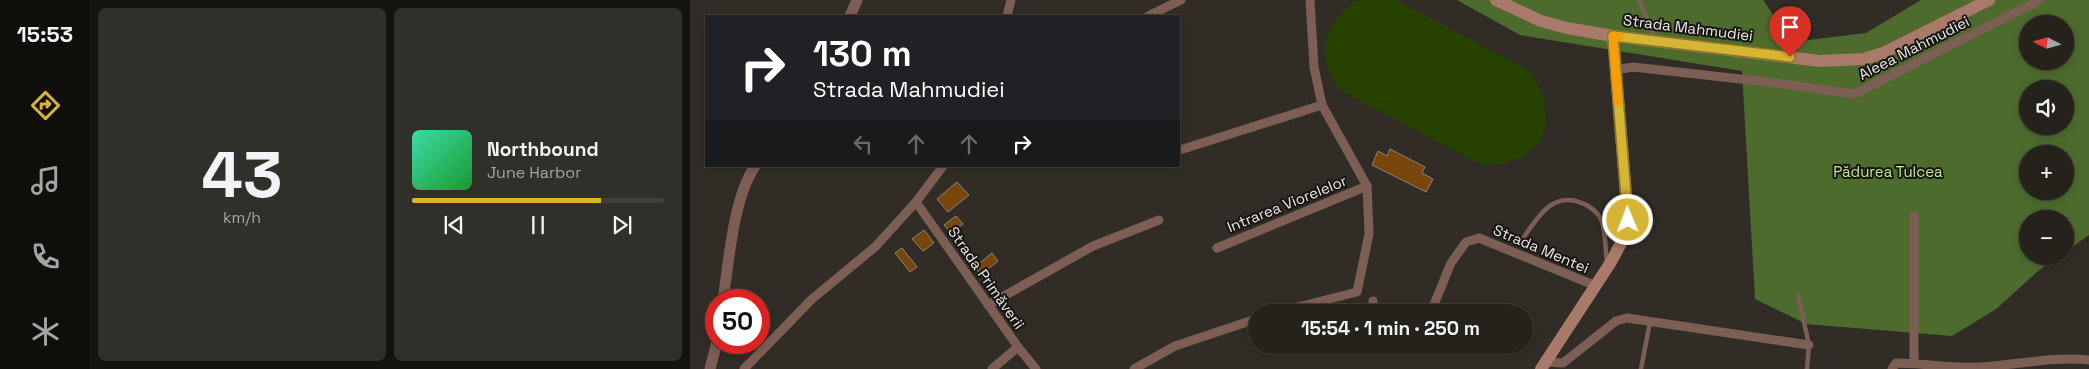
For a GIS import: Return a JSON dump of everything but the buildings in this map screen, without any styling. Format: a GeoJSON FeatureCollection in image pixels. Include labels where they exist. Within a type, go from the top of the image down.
{"type":"FeatureCollection","features":[{"type":"Feature","properties":{"kind":"main road","name":"Strada Mahmudiei"},"geometry":{"type":"LineString","coordinates":[[1496,0],[1541,21],[1567,28],[1613,36],[1820,61],[1864,59],[1883,54],[1989,0]]}},
{"type":"Feature","properties":{"kind":"main road"},"geometry":{"type":"LineString","coordinates":[[1543,365],[1607,268],[1620,245],[1628,220],[1628,196],[1613,36]]}},
{"type":"Feature","properties":{"kind":"street"},"geometry":{"type":"LineString","coordinates":[[850,15],[856,0]]}},
{"type":"Feature","properties":{"kind":"street"},"geometry":{"type":"LineString","coordinates":[[1007,15],[1011,0]]}},
{"type":"Feature","properties":{"kind":"street"},"geometry":{"type":"LineString","coordinates":[[1150,15],[1181,0]]}},
{"type":"Feature","properties":{"kind":"street","name":"Aleea Mahmudiei"},"geometry":{"type":"LineString","coordinates":[[1615,70],[1632,67],[1854,94],[2040,0]]}},
{"type":"Feature","properties":{"kind":"street"},"geometry":{"type":"LineString","coordinates":[[1307,1],[1314,66],[1322,105],[1367,186],[1369,234],[1357,292],[1310,304]]}},
{"type":"Feature","properties":{"kind":"street"},"geometry":{"type":"LineString","coordinates":[[1183,149],[1322,105]]}},
{"type":"Feature","properties":{"kind":"street"},"geometry":{"type":"LineString","coordinates":[[725,289],[732,240],[742,199],[755,167]]}},
{"type":"Feature","properties":{"kind":"street"},"geometry":{"type":"LineString","coordinates":[[744,369],[812,299],[875,247],[916,202],[942,167]]}},
{"type":"Feature","properties":{"kind":"street","name":"Intrarea Viorelelor"},"geometry":{"type":"LineString","coordinates":[[1217,248],[1367,186]]}},
{"type":"Feature","properties":{"kind":"street","name":"Strada Primăverii"},"geometry":{"type":"LineString","coordinates":[[916,202],[1018,347],[1036,369]]}},
{"type":"Feature","properties":{"kind":"street"},"geometry":{"type":"LineString","coordinates":[[1914,216],[1914,363]]}},
{"type":"Feature","properties":{"kind":"street"},"geometry":{"type":"LineString","coordinates":[[988,305],[1094,246],[1159,220]]}},
{"type":"Feature","properties":{"kind":"street","name":"Strada Mentei"},"geometry":{"type":"LineString","coordinates":[[1433,304],[1451,263],[1466,242],[1479,238],[1596,286]]}},
{"type":"Feature","properties":{"kind":"street"},"geometry":{"type":"LineString","coordinates":[[1373,300],[1373,304]]}},
{"type":"Feature","properties":{"kind":"street"},"geometry":{"type":"LineString","coordinates":[[1543,365],[1563,363],[1616,321],[1627,318],[1809,345]]}},
{"type":"Feature","properties":{"kind":"street"},"geometry":{"type":"LineString","coordinates":[[1134,369],[1175,346],[1248,322]]}},
{"type":"Feature","properties":{"kind":"street"},"geometry":{"type":"LineString","coordinates":[[992,369],[1018,347]]}},
{"type":"Feature","properties":{"kind":"street"},"geometry":{"type":"LineString","coordinates":[[710,369],[714,354]]}},
{"type":"Feature","properties":{"kind":"street"},"geometry":{"type":"LineString","coordinates":[[1894,366],[1914,363],[1950,367],[1973,367],[2030,362],[2089,360]]}},
{"type":"Feature","properties":{"kind":"lane"},"geometry":{"type":"LineString","coordinates":[[1639,0],[1656,41]]}},
{"type":"Feature","properties":{"kind":"lane"},"geometry":{"type":"LineString","coordinates":[[1522,240],[1540,212],[1561,201],[1573,198],[1589,206],[1601,219],[1607,268]]}},
{"type":"Feature","properties":{"kind":"lane"},"geometry":{"type":"LineString","coordinates":[[1798,295],[1809,345],[1807,369]]}},
{"type":"Feature","properties":{"kind":"lane"},"geometry":{"type":"LineString","coordinates":[[1641,369],[1650,322]]}},
{"type":"Feature","properties":{"kind":"green space"},"geometry":{"type":"Polygon","coordinates":[[[1361,0],[1396,0],[1530,71],[1544,96],[1546,122],[1542,140],[1526,155],[1502,164],[1482,165],[1338,89],[1326,61],[1325,44],[1338,17],[1349,5],[1361,0]]]}},
{"type":"Feature","properties":{"kind":"green space","name":"Pădurea Tulcea"},"geometry":{"type":"Polygon","coordinates":[[[1457,0],[1763,0],[1792,42],[1866,33],[1921,0],[2089,0],[2089,235],[2074,246],[2074,210],[2019,210],[2019,265],[2047,265],[1996,309],[1952,336],[1806,324],[1755,299],[1742,71],[1520,35],[1457,0]]]}},
{"type":"Feature","properties":{"kind":"slow traffic"},"geometry":{"type":"LineString","coordinates":[[1618,102],[1613,36],[1620,37]]}},
{"type":"Feature","properties":{"kind":"route"},"geometry":{"type":"LineString","coordinates":[[1628,220],[1628,196],[1613,36],[1790,57]]}}]}
